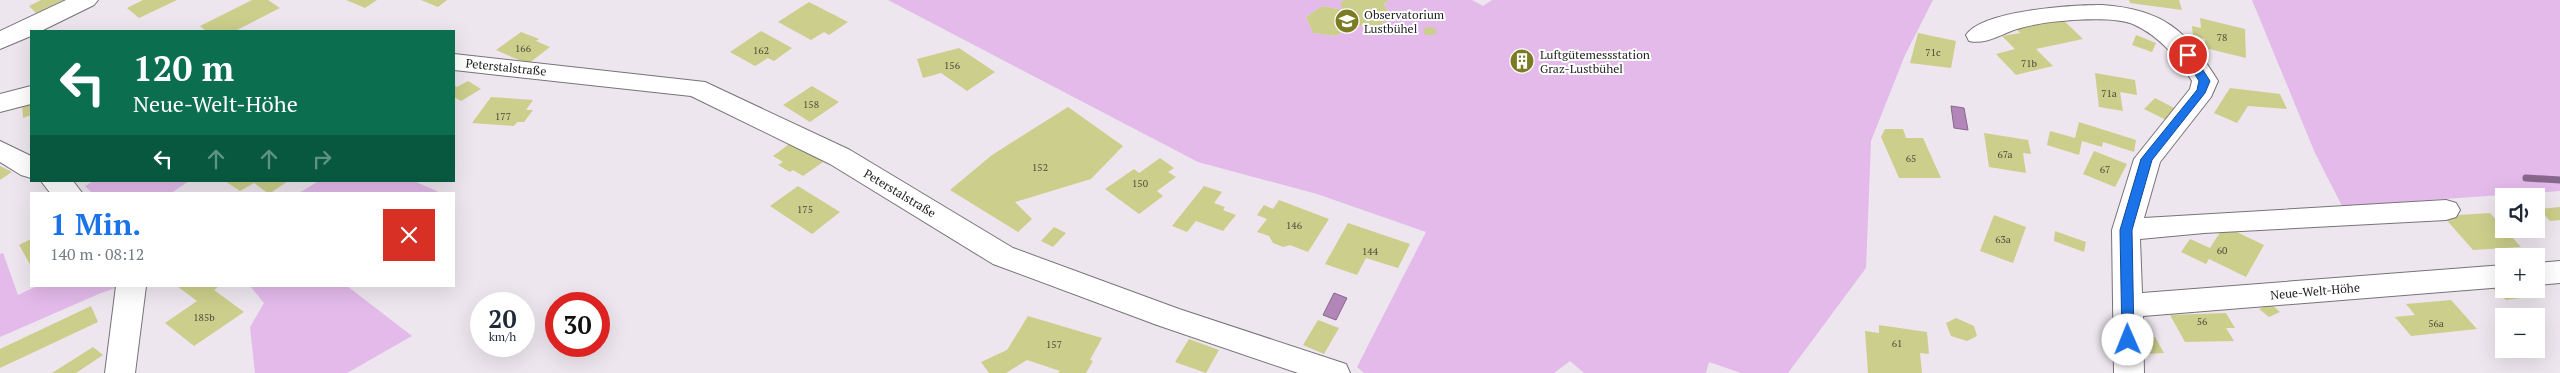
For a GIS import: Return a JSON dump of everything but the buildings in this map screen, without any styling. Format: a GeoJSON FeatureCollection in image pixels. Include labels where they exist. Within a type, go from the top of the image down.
{"type":"FeatureCollection","features":[{"type":"Feature","properties":{"kind":"street"},"geometry":{"type":"LineString","coordinates":[[0,41],[86,0]]}},
{"type":"Feature","properties":{"kind":"street"},"geometry":{"type":"LineString","coordinates":[[1978,35],[1996,26],[2051,13],[2128,14],[2145,20],[2158,28],[2188,55],[2205,81],[2202,91],[2147,159],[2126,230],[2129,373]]}},
{"type":"Feature","properties":{"kind":"street","name":"Peterstalstraße"},"geometry":{"type":"LineString","coordinates":[[455,62],[696,88],[840,157],[1003,256],[1168,317],[1335,373]]}},
{"type":"Feature","properties":{"kind":"street"},"geometry":{"type":"LineString","coordinates":[[0,103],[30,95]]}},
{"type":"Feature","properties":{"kind":"street"},"geometry":{"type":"LineString","coordinates":[[0,150],[30,167]]}},
{"type":"Feature","properties":{"kind":"street"},"geometry":{"type":"LineString","coordinates":[[55,182],[67,192]]}},
{"type":"Feature","properties":{"kind":"street"},"geometry":{"type":"LineString","coordinates":[[2126,230],[2148,230],[2204,223],[2446,210]]}},
{"type":"Feature","properties":{"kind":"street"},"geometry":{"type":"LineString","coordinates":[[2545,273],[2560,272]]}},
{"type":"Feature","properties":{"kind":"street","name":"Neue-Welt-Höhe"},"geometry":{"type":"LineString","coordinates":[[2127,306],[2495,277]]}},
{"type":"Feature","properties":{"kind":"street"},"geometry":{"type":"LineString","coordinates":[[120,373],[131,287]]}},
{"type":"Feature","properties":{"kind":"shaded area"},"geometry":{"type":"Polygon","coordinates":[[[888,0],[1344,0],[1340,3],[1343,10],[1322,6],[1306,17],[1313,33],[1336,36],[1353,25],[1376,28],[1391,17],[1384,4],[1389,0],[1472,0],[1483,6],[1492,0],[1933,0],[1905,55],[1871,141],[1866,268],[1788,373],[1741,373],[1709,362],[1706,373],[1584,373],[1570,361],[1554,373],[1364,373],[1357,367],[1426,232],[1317,194],[1198,162],[888,0]]]}},
{"type":"Feature","properties":{"kind":"shaded area"},"geometry":{"type":"Polygon","coordinates":[[[2252,0],[2560,0],[2560,191],[2545,192],[2545,188],[2495,188],[2495,195],[2342,206],[2315,153],[2252,0]]]}},
{"type":"Feature","properties":{"kind":"shaded area"},"geometry":{"type":"Polygon","coordinates":[[[1951,106],[1964,108],[1968,130],[1954,128],[1951,106]]]}},
{"type":"Feature","properties":{"kind":"shaded area"},"geometry":{"type":"Polygon","coordinates":[[[91,182],[188,182],[173,192],[91,192],[85,186],[91,182]]]}},
{"type":"Feature","properties":{"kind":"shaded area"},"geometry":{"type":"Polygon","coordinates":[[[317,182],[416,182],[439,192],[300,192],[317,182]]]}},
{"type":"Feature","properties":{"kind":"shaded area"},"geometry":{"type":"Polygon","coordinates":[[[3,253],[18,295],[35,287],[119,287],[0,337],[0,254],[3,253]]]}},
{"type":"Feature","properties":{"kind":"shaded area"},"geometry":{"type":"Polygon","coordinates":[[[251,287],[348,287],[412,336],[347,373],[255,373],[250,327],[264,303],[251,287]]]}},
{"type":"Feature","properties":{"kind":"shaded area"},"geometry":{"type":"Polygon","coordinates":[[[1334,293],[1347,298],[1336,320],[1323,315],[1334,293]]]}},
{"type":"Feature","properties":{"kind":"waterway"},"geometry":{"type":"LineString","coordinates":[[2526,178],[2560,180]]}},
{"type":"Feature","properties":{"kind":"place","name":"Observatorium Lustbühel"},"geometry":{"type":"Point","coordinates":[1347,21]}},
{"type":"Feature","properties":{"kind":"place","name":"Luftgütemessstation Graz-Lustbühel"},"geometry":{"type":"Point","coordinates":[1522,61]}},
{"type":"Feature","properties":{"kind":"route"},"geometry":{"type":"LineString","coordinates":[[2128,340],[2126,230],[2147,159],[2202,91],[2205,81],[2188,55]]}}]}
